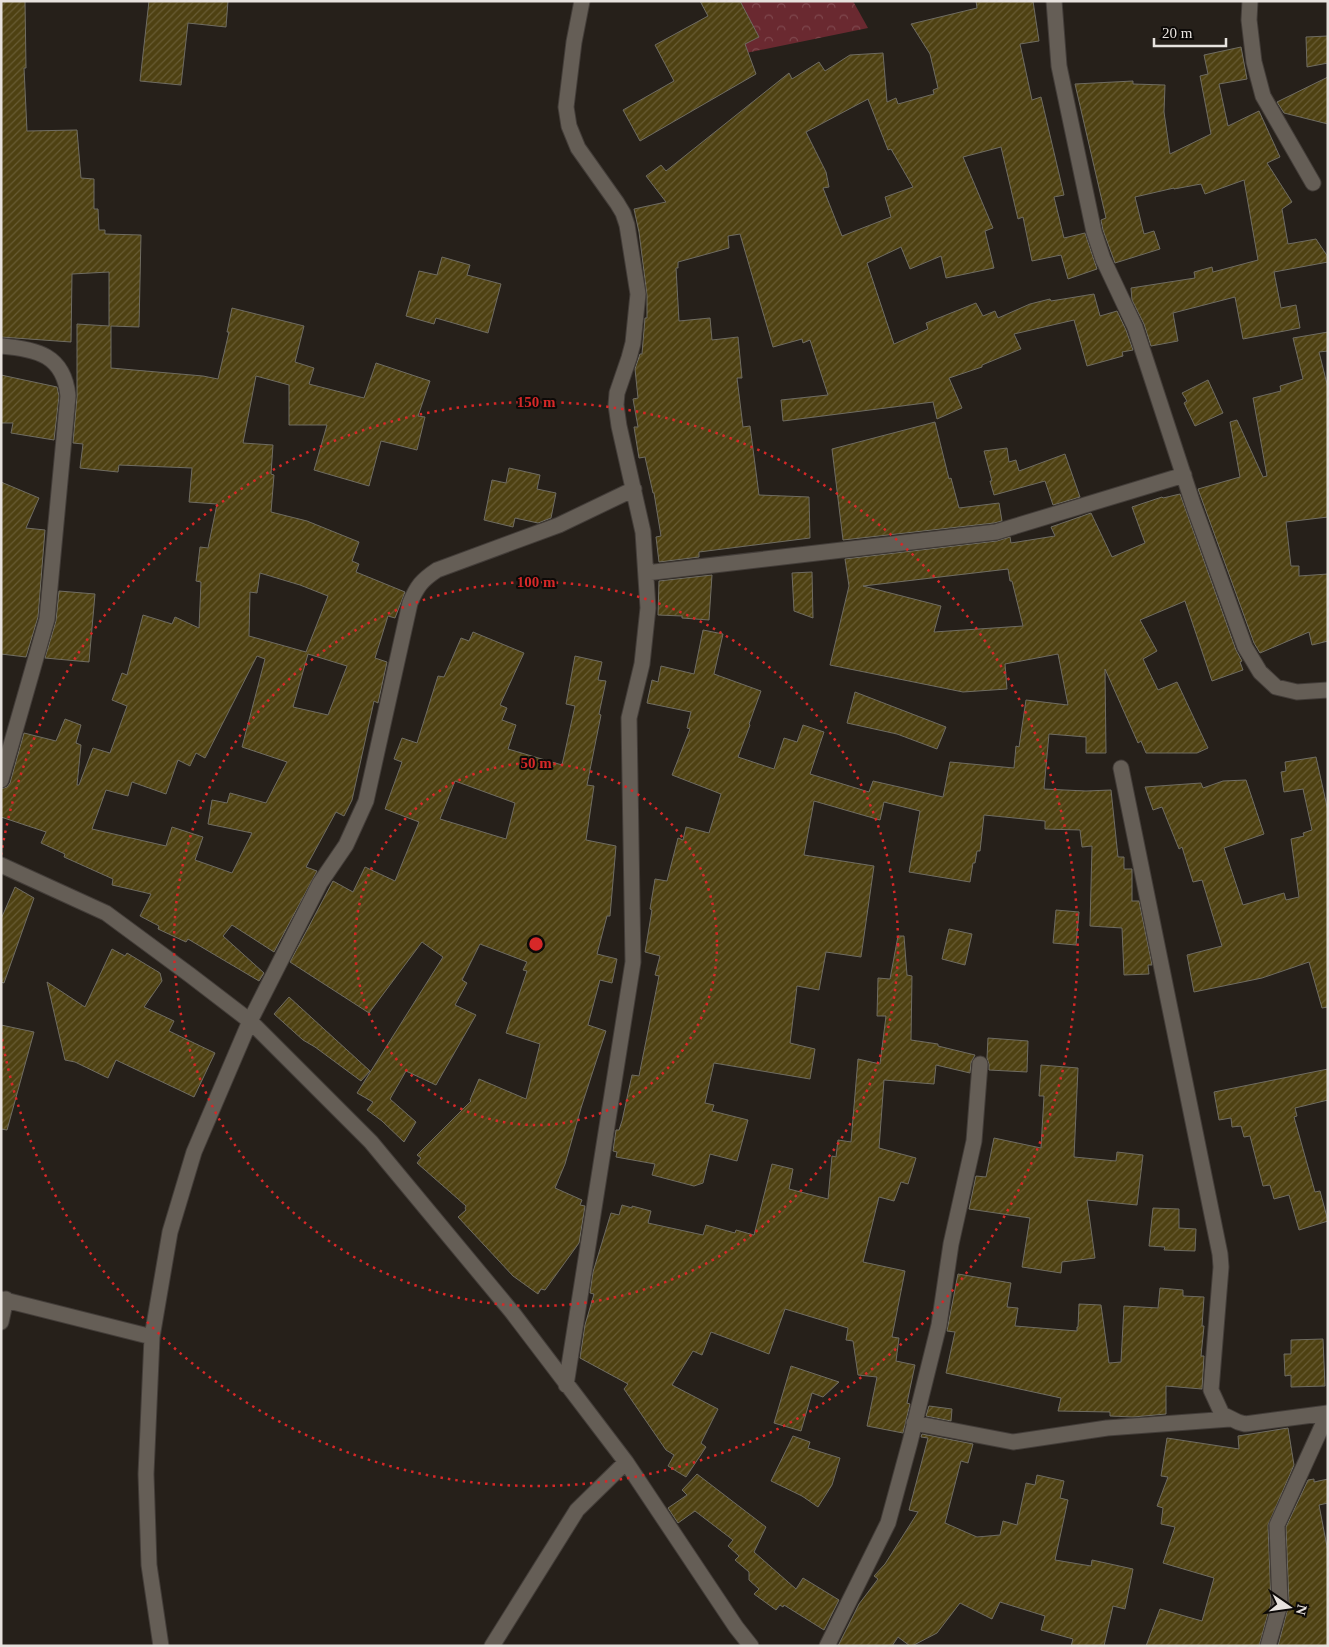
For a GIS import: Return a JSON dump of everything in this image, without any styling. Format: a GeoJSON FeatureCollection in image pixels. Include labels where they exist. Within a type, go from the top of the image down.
{"type":"FeatureCollection","features":[{"type":"Feature","properties":{"kind":"street"},"geometry":{"type":"LineString","coordinates":[[566,1385],[633,962],[629,718],[644,651],[648,608],[643,532],[616,405],[617,392],[633,343],[638,294],[627,225],[618,203],[578,148],[569,126],[566,107],[574,42],[582,1]]}},
{"type":"Feature","properties":{"kind":"street"},"geometry":{"type":"LineString","coordinates":[[1054,1],[1059,66],[1094,232],[1103,259],[1135,327],[1244,647],[1260,672],[1276,686],[1297,692],[1328,690]]}},
{"type":"Feature","properties":{"kind":"street"},"geometry":{"type":"LineString","coordinates":[[1250,1],[1249,20],[1254,62],[1263,96],[1313,183]]}},
{"type":"Feature","properties":{"kind":"street"},"geometry":{"type":"LineString","coordinates":[[1,346],[26,348],[52,359],[66,381],[68,396],[47,619],[1,780]]}},
{"type":"Feature","properties":{"kind":"street"},"geometry":{"type":"LineString","coordinates":[[646,573],[996,532],[1184,475]]}},
{"type":"Feature","properties":{"kind":"street"},"geometry":{"type":"LineString","coordinates":[[161,1646],[149,1565],[146,1474],[152,1337],[170,1232],[194,1152],[250,1021],[320,883],[346,845],[366,801],[410,602],[417,587],[424,578],[437,570],[559,524],[634,489]]}},
{"type":"Feature","properties":{"kind":"street"},"geometry":{"type":"LineString","coordinates":[[1121,768],[1220,1254],[1221,1267],[1211,1390],[1222,1414],[1245,1424],[1328,1414],[1277,1525],[1280,1604],[1268,1646]]}},
{"type":"Feature","properties":{"kind":"street"},"geometry":{"type":"LineString","coordinates":[[1,865],[106,913],[250,1021],[371,1142],[512,1312],[626,1462],[736,1627],[751,1646]]}},
{"type":"Feature","properties":{"kind":"street"},"geometry":{"type":"LineString","coordinates":[[827,1646],[888,1523],[939,1326],[951,1244],[974,1141],[980,1064]]}},
{"type":"Feature","properties":{"kind":"street"},"geometry":{"type":"LineString","coordinates":[[1,1322],[4,1299],[152,1337]]}},
{"type":"Feature","properties":{"kind":"street"},"geometry":{"type":"LineString","coordinates":[[914,1423],[1013,1442],[1107,1428],[1230,1419]]}},
{"type":"Feature","properties":{"kind":"street"},"geometry":{"type":"LineString","coordinates":[[492,1646],[577,1510],[626,1462]]}},
{"type":"Feature","properties":{"kind":"green space"},"geometry":{"type":"Polygon","coordinates":[[[729,1],[853,1],[868,28],[746,53],[729,1]]]}},
{"type":"Feature","properties":{"kind":"building"},"geometry":{"type":"Polygon","coordinates":[[[1,1],[25,1],[26,68],[24,68],[27,131],[77,130],[81,178],[94,179],[94,209],[98,209],[99,230],[105,230],[105,234],[141,235],[139,327],[111,326],[111,368],[218,379],[229,332],[227,332],[232,308],[304,326],[295,362],[314,368],[309,384],[364,398],[376,363],[430,381],[418,416],[425,417],[417,450],[381,441],[369,486],[314,470],[327,425],[289,425],[289,385],[256,376],[243,443],[273,445],[271,474],[274,475],[271,512],[307,521],[359,542],[352,561],[359,564],[356,572],[405,592],[395,618],[388,616],[375,658],[387,662],[378,703],[374,701],[352,800],[344,816],[336,812],[306,867],[317,871],[274,952],[232,925],[223,936],[264,973],[259,981],[188,939],[186,942],[158,929],[159,926],[140,916],[151,894],[112,885],[113,879],[64,857],[65,854],[41,843],[46,832],[1,817],[1,789],[7,787],[10,783],[24,733],[56,741],[65,719],[81,725],[76,743],[81,745],[77,785],[79,785],[93,748],[110,753],[127,706],[112,700],[122,673],[127,675],[143,615],[172,624],[175,617],[199,628],[201,582],[196,581],[200,547],[208,548],[217,504],[189,502],[192,468],[119,465],[118,472],[80,468],[83,444],[73,443],[77,397],[77,324],[109,326],[109,272],[72,274],[71,342],[1,337],[1,1]],[[260,573],[257,593],[250,592],[249,636],[306,652],[328,596],[260,573]],[[308,654],[293,707],[328,715],[347,666],[308,654]],[[257,656],[205,758],[196,753],[190,766],[178,760],[166,794],[132,782],[128,796],[106,790],[92,829],[166,846],[172,827],[203,837],[195,860],[232,873],[252,833],[208,824],[212,800],[227,803],[230,793],[266,803],[287,762],[242,747],[265,659],[257,656]]]}},
{"type":"Feature","properties":{"kind":"building"},"geometry":{"type":"Polygon","coordinates":[[[149,1],[228,1],[226,27],[188,23],[181,85],[140,81],[149,1]]]}},
{"type":"Feature","properties":{"kind":"building"},"geometry":{"type":"Polygon","coordinates":[[[700,1],[740,1],[759,37],[745,44],[756,74],[640,141],[623,110],[674,81],[655,45],[708,16],[700,1]]]}},
{"type":"Feature","properties":{"kind":"building"},"geometry":{"type":"Polygon","coordinates":[[[976,1],[1033,1],[1039,41],[1020,44],[1032,100],[1041,97],[1064,195],[1054,197],[1064,238],[1085,233],[1097,269],[1068,279],[1061,255],[1032,261],[1023,217],[1018,219],[1001,147],[963,157],[993,228],[985,231],[994,268],[946,278],[941,256],[910,269],[901,247],[867,263],[894,344],[928,329],[926,323],[976,303],[983,316],[995,311],[998,318],[1030,304],[1050,299],[1051,301],[1094,294],[1100,316],[1117,311],[1133,350],[1122,352],[1123,356],[1087,366],[1074,320],[1014,334],[1021,349],[982,365],[982,367],[949,378],[962,408],[937,419],[933,402],[783,421],[781,400],[828,395],[810,340],[803,343],[802,339],[773,347],[740,234],[728,236],[729,248],[678,262],[678,268],[676,268],[679,321],[710,318],[712,340],[738,337],[742,378],[737,378],[743,427],[750,426],[759,495],[809,497],[810,538],[699,552],[699,557],[659,562],[656,537],[661,536],[654,493],[645,457],[639,458],[634,427],[638,427],[633,399],[638,398],[635,369],[640,354],[642,354],[645,318],[647,318],[647,295],[639,232],[634,209],[666,202],[646,176],[661,165],[666,171],[789,73],[792,79],[819,62],[825,71],[850,55],[883,53],[887,102],[896,98],[898,104],[934,94],[933,90],[938,88],[930,54],[911,24],[977,8],[976,1]],[[868,99],[806,132],[826,172],[829,187],[823,188],[842,236],[891,217],[885,197],[913,187],[891,149],[888,150],[868,99]]]}},
{"type":"Feature","properties":{"kind":"building"},"geometry":{"type":"Polygon","coordinates":[[[1328,36],[1328,63],[1307,67],[1306,37],[1328,36]]]}},
{"type":"Feature","properties":{"kind":"building"},"geometry":{"type":"Polygon","coordinates":[[[1241,47],[1247,79],[1219,84],[1228,126],[1259,111],[1280,157],[1267,163],[1292,202],[1282,209],[1288,244],[1316,239],[1328,257],[1328,262],[1274,272],[1281,308],[1296,305],[1300,328],[1243,339],[1235,297],[1173,313],[1178,341],[1151,346],[1144,324],[1132,300],[1131,288],[1195,278],[1194,272],[1212,267],[1213,272],[1258,260],[1244,180],[1205,194],[1201,184],[1135,197],[1144,234],[1154,231],[1160,249],[1115,263],[1103,230],[1101,220],[1106,218],[1075,84],[1133,81],[1133,84],[1165,85],[1164,112],[1170,154],[1211,134],[1200,76],[1208,74],[1204,55],[1241,47]]]}},
{"type":"Feature","properties":{"kind":"building"},"geometry":{"type":"Polygon","coordinates":[[[1328,77],[1328,124],[1284,113],[1277,102],[1328,77]]]}},
{"type":"Feature","properties":{"kind":"building"},"geometry":{"type":"Polygon","coordinates":[[[442,257],[470,265],[467,275],[501,284],[488,333],[436,318],[434,324],[406,316],[419,271],[437,275],[442,257]]]}},
{"type":"Feature","properties":{"kind":"building"},"geometry":{"type":"Polygon","coordinates":[[[1328,332],[1328,351],[1319,352],[1328,388],[1328,517],[1286,522],[1291,566],[1299,566],[1299,576],[1328,574],[1328,641],[1312,645],[1309,632],[1260,653],[1254,643],[1198,489],[1240,477],[1230,422],[1237,420],[1263,477],[1267,476],[1253,398],[1281,391],[1280,386],[1303,379],[1293,338],[1328,332]]]}},
{"type":"Feature","properties":{"kind":"building"},"geometry":{"type":"Polygon","coordinates":[[[1,375],[57,387],[59,396],[54,440],[11,433],[13,423],[1,423],[1,375]]]}},
{"type":"Feature","properties":{"kind":"building"},"geometry":{"type":"Polygon","coordinates":[[[1208,380],[1223,413],[1195,426],[1184,403],[1187,401],[1182,393],[1208,380]]]}},
{"type":"Feature","properties":{"kind":"building"},"geometry":{"type":"Polygon","coordinates":[[[935,422],[949,479],[951,478],[959,508],[999,503],[1002,521],[843,540],[832,449],[935,422]]]}},
{"type":"Feature","properties":{"kind":"building"},"geometry":{"type":"Polygon","coordinates":[[[1007,448],[1009,462],[1016,460],[1019,471],[1065,454],[1080,497],[1053,505],[1045,481],[994,495],[984,451],[1007,448]]]}},
{"type":"Feature","properties":{"kind":"building"},"geometry":{"type":"Polygon","coordinates":[[[509,468],[540,475],[537,489],[556,493],[551,518],[538,523],[515,518],[513,527],[484,520],[492,480],[506,483],[509,468]]]}},
{"type":"Feature","properties":{"kind":"building"},"geometry":{"type":"Polygon","coordinates":[[[1,482],[39,498],[26,528],[45,530],[38,617],[26,657],[1,654],[1,482]]]}},
{"type":"Feature","properties":{"kind":"building"},"geometry":{"type":"Polygon","coordinates":[[[1180,494],[1236,650],[1242,661],[1240,662],[1243,670],[1212,681],[1185,601],[1140,620],[1157,651],[1143,659],[1158,690],[1177,682],[1208,748],[1197,753],[1146,753],[1141,741],[1138,743],[1105,669],[1106,753],[1086,753],[1086,737],[1049,734],[1044,789],[1111,790],[1118,857],[1124,857],[1124,869],[1132,869],[1132,901],[1139,901],[1152,965],[1148,965],[1149,974],[1124,975],[1122,928],[1090,926],[1092,846],[1082,847],[1080,830],[1045,829],[1045,821],[984,815],[980,851],[977,851],[975,863],[973,863],[970,882],[909,872],[920,811],[884,802],[880,820],[814,801],[804,855],[874,866],[861,957],[826,952],[819,990],[797,986],[790,1043],[815,1049],[810,1079],[714,1063],[705,1103],[714,1105],[712,1111],[748,1120],[737,1161],[710,1154],[703,1183],[694,1186],[652,1175],[655,1164],[616,1157],[617,1152],[613,1151],[616,1130],[619,1130],[622,1121],[632,1075],[639,1076],[659,976],[655,975],[660,956],[645,952],[655,879],[667,881],[678,838],[683,840],[686,827],[709,833],[721,794],[672,775],[690,729],[687,728],[691,712],[647,703],[652,680],[658,682],[661,666],[694,674],[703,630],[723,634],[714,674],[761,691],[738,757],[774,769],[784,738],[797,742],[803,725],[824,732],[810,774],[869,792],[873,781],[943,797],[950,762],[1014,768],[1016,746],[1019,747],[1026,700],[1068,705],[1058,654],[1005,664],[1007,689],[963,692],[830,665],[849,586],[845,559],[997,541],[1010,537],[1011,543],[1055,536],[1051,527],[1091,513],[1112,557],[1145,543],[1132,507],[1180,494]],[[1008,569],[863,586],[941,606],[934,632],[1023,626],[1012,581],[1010,581],[1008,569]]]}},
{"type":"Feature","properties":{"kind":"building"},"geometry":{"type":"Polygon","coordinates":[[[812,572],[813,618],[794,611],[792,573],[812,572]]]}},
{"type":"Feature","properties":{"kind":"building"},"geometry":{"type":"Polygon","coordinates":[[[712,575],[709,620],[658,615],[659,581],[712,575]]]}},
{"type":"Feature","properties":{"kind":"building"},"geometry":{"type":"Polygon","coordinates":[[[59,591],[95,594],[89,662],[45,658],[56,621],[59,591]]]}},
{"type":"Feature","properties":{"kind":"building"},"geometry":{"type":"Polygon","coordinates":[[[473,632],[524,653],[500,705],[507,708],[502,720],[516,725],[508,749],[562,765],[575,706],[566,704],[575,656],[602,662],[598,680],[606,681],[587,785],[594,786],[586,840],[616,846],[610,916],[607,916],[597,954],[617,959],[612,983],[600,980],[588,1025],[606,1031],[565,1164],[555,1188],[582,1200],[580,1205],[585,1206],[579,1243],[545,1290],[541,1289],[538,1294],[513,1276],[458,1217],[466,1210],[466,1206],[417,1163],[421,1158],[417,1155],[471,1101],[479,1079],[526,1099],[540,1044],[506,1033],[527,971],[523,970],[527,962],[480,944],[462,980],[467,983],[455,1005],[476,1015],[436,1085],[406,1071],[390,1099],[416,1122],[404,1142],[367,1110],[373,1102],[357,1093],[443,957],[422,942],[369,1013],[290,962],[333,881],[353,892],[365,867],[395,881],[419,822],[385,809],[402,762],[394,759],[402,738],[417,743],[438,676],[444,677],[461,638],[469,641],[473,632]],[[455,781],[440,819],[506,839],[515,803],[455,781]]]}},
{"type":"Feature","properties":{"kind":"building"},"geometry":{"type":"Polygon","coordinates":[[[855,692],[946,727],[937,749],[897,734],[847,723],[855,692]]]}},
{"type":"Feature","properties":{"kind":"building"},"geometry":{"type":"Polygon","coordinates":[[[1316,757],[1328,811],[1328,1007],[1322,1008],[1309,962],[1262,978],[1194,992],[1187,955],[1222,946],[1202,880],[1193,882],[1182,847],[1179,849],[1162,807],[1153,810],[1145,787],[1201,783],[1203,788],[1223,781],[1246,780],[1264,834],[1224,848],[1243,905],[1284,893],[1286,900],[1299,897],[1291,839],[1304,836],[1303,833],[1312,830],[1303,789],[1284,792],[1281,772],[1286,771],[1285,762],[1316,757]]]}},
{"type":"Feature","properties":{"kind":"building"},"geometry":{"type":"Polygon","coordinates":[[[15,887],[34,898],[4,983],[1,982],[1,919],[15,887]]]}},
{"type":"Feature","properties":{"kind":"building"},"geometry":{"type":"Polygon","coordinates":[[[1056,910],[1079,912],[1076,945],[1053,943],[1056,910]]]}},
{"type":"Feature","properties":{"kind":"building"},"geometry":{"type":"Polygon","coordinates":[[[949,929],[972,934],[965,965],[942,959],[949,929]]]}},
{"type":"Feature","properties":{"kind":"building"},"geometry":{"type":"Polygon","coordinates":[[[898,936],[904,936],[907,975],[912,976],[911,1040],[938,1044],[938,1046],[975,1055],[971,1063],[970,1073],[936,1065],[934,1084],[884,1080],[879,1148],[916,1158],[908,1184],[901,1182],[894,1201],[879,1197],[863,1262],[905,1271],[892,1337],[899,1338],[896,1361],[915,1365],[907,1403],[910,1404],[903,1433],[867,1426],[877,1377],[858,1375],[853,1341],[846,1340],[848,1328],[785,1309],[769,1354],[711,1332],[702,1355],[693,1351],[672,1385],[718,1409],[701,1443],[706,1447],[686,1477],[668,1466],[674,1455],[666,1450],[624,1389],[628,1384],[580,1358],[585,1325],[594,1294],[590,1293],[593,1272],[611,1213],[619,1215],[622,1205],[632,1208],[632,1206],[651,1211],[648,1223],[703,1235],[706,1225],[735,1233],[736,1230],[754,1235],[772,1164],[793,1169],[789,1189],[828,1199],[832,1156],[836,1157],[838,1140],[851,1142],[858,1059],[880,1064],[886,1016],[877,1016],[878,978],[890,979],[898,936]]]}},
{"type":"Feature","properties":{"kind":"building"},"geometry":{"type":"Polygon","coordinates":[[[112,949],[125,956],[127,953],[160,973],[162,981],[144,1007],[174,1021],[169,1031],[215,1053],[194,1097],[116,1060],[108,1078],[75,1062],[65,1060],[47,982],[85,1007],[112,949]]]}},
{"type":"Feature","properties":{"kind":"building"},"geometry":{"type":"Polygon","coordinates":[[[289,997],[370,1071],[361,1081],[303,1040],[274,1014],[289,997]]]}},
{"type":"Feature","properties":{"kind":"building"},"geometry":{"type":"Polygon","coordinates":[[[1,1025],[34,1032],[7,1130],[1,1129],[1,1025]]]}},
{"type":"Feature","properties":{"kind":"building"},"geometry":{"type":"Polygon","coordinates":[[[988,1038],[1028,1041],[1027,1072],[989,1070],[987,1058],[988,1038]]]}},
{"type":"Feature","properties":{"kind":"building"},"geometry":{"type":"Polygon","coordinates":[[[1041,1065],[1078,1068],[1074,1157],[1116,1161],[1117,1152],[1143,1155],[1137,1205],[1087,1200],[1095,1258],[1062,1262],[1061,1273],[1022,1267],[1030,1218],[969,1209],[976,1176],[986,1177],[994,1138],[1041,1148],[1044,1096],[1039,1096],[1041,1065]]]}},
{"type":"Feature","properties":{"kind":"building"},"geometry":{"type":"Polygon","coordinates":[[[1328,1069],[1328,1100],[1295,1108],[1297,1116],[1294,1117],[1315,1192],[1320,1191],[1328,1221],[1299,1230],[1289,1195],[1274,1199],[1270,1185],[1263,1186],[1250,1136],[1244,1137],[1241,1126],[1232,1127],[1231,1118],[1219,1120],[1214,1092],[1328,1069]]]}},
{"type":"Feature","properties":{"kind":"building"},"geometry":{"type":"Polygon","coordinates":[[[1153,1208],[1179,1209],[1179,1228],[1196,1229],[1195,1251],[1164,1250],[1165,1247],[1149,1246],[1153,1208]]]}},
{"type":"Feature","properties":{"kind":"building"},"geometry":{"type":"Polygon","coordinates":[[[958,1274],[1011,1283],[1007,1307],[1018,1308],[1015,1326],[1077,1331],[1079,1304],[1101,1305],[1109,1363],[1121,1362],[1124,1306],[1158,1308],[1160,1288],[1183,1290],[1183,1296],[1204,1297],[1201,1356],[1204,1356],[1202,1389],[1166,1386],[1166,1414],[1133,1417],[1110,1416],[1110,1412],[1058,1411],[1061,1398],[946,1373],[955,1332],[947,1331],[958,1274]]]}},
{"type":"Feature","properties":{"kind":"building"},"geometry":{"type":"Polygon","coordinates":[[[1323,1339],[1325,1386],[1291,1387],[1291,1375],[1285,1376],[1284,1354],[1291,1354],[1291,1340],[1323,1339]]]}},
{"type":"Feature","properties":{"kind":"building"},"geometry":{"type":"Polygon","coordinates":[[[791,1366],[839,1382],[823,1397],[812,1393],[801,1431],[774,1423],[791,1366]]]}},
{"type":"Feature","properties":{"kind":"building"},"geometry":{"type":"Polygon","coordinates":[[[929,1406],[952,1409],[951,1421],[926,1416],[929,1406]]]}},
{"type":"Feature","properties":{"kind":"building"},"geometry":{"type":"Polygon","coordinates":[[[1288,1428],[1294,1465],[1268,1525],[1271,1603],[1259,1646],[1146,1646],[1160,1609],[1202,1621],[1214,1578],[1163,1563],[1175,1527],[1161,1524],[1163,1508],[1157,1506],[1168,1477],[1161,1476],[1167,1438],[1239,1449],[1238,1436],[1288,1428]]]}},
{"type":"Feature","properties":{"kind":"building"},"geometry":{"type":"Polygon","coordinates":[[[922,1434],[973,1444],[968,1463],[961,1461],[945,1523],[977,1537],[1000,1535],[1003,1521],[1017,1525],[1026,1483],[1035,1485],[1037,1475],[1064,1481],[1060,1498],[1068,1500],[1055,1560],[1091,1566],[1092,1560],[1133,1569],[1125,1609],[1113,1606],[1104,1646],[1071,1646],[1073,1639],[1041,1630],[1045,1616],[1000,1602],[992,1619],[960,1603],[937,1633],[912,1646],[898,1637],[892,1646],[838,1646],[859,1604],[878,1579],[874,1576],[885,1564],[918,1512],[909,1510],[928,1438],[921,1437],[922,1434]]]}},
{"type":"Feature","properties":{"kind":"building"},"geometry":{"type":"Polygon","coordinates":[[[793,1436],[810,1442],[808,1448],[840,1458],[832,1485],[818,1507],[802,1496],[771,1481],[793,1436]]]}},
{"type":"Feature","properties":{"kind":"building"},"geometry":{"type":"Polygon","coordinates":[[[697,1474],[766,1527],[754,1552],[796,1589],[803,1578],[839,1600],[824,1630],[784,1605],[783,1607],[780,1605],[776,1610],[754,1594],[759,1589],[749,1580],[749,1572],[735,1560],[739,1556],[728,1546],[733,1540],[695,1511],[678,1523],[668,1508],[687,1495],[682,1490],[697,1474]]]}},
{"type":"Feature","properties":{"kind":"building"},"geometry":{"type":"Polygon","coordinates":[[[1314,1479],[1314,1482],[1328,1479],[1328,1503],[1319,1505],[1328,1552],[1328,1646],[1278,1646],[1289,1604],[1286,1527],[1308,1480],[1314,1479]]]}}]}
